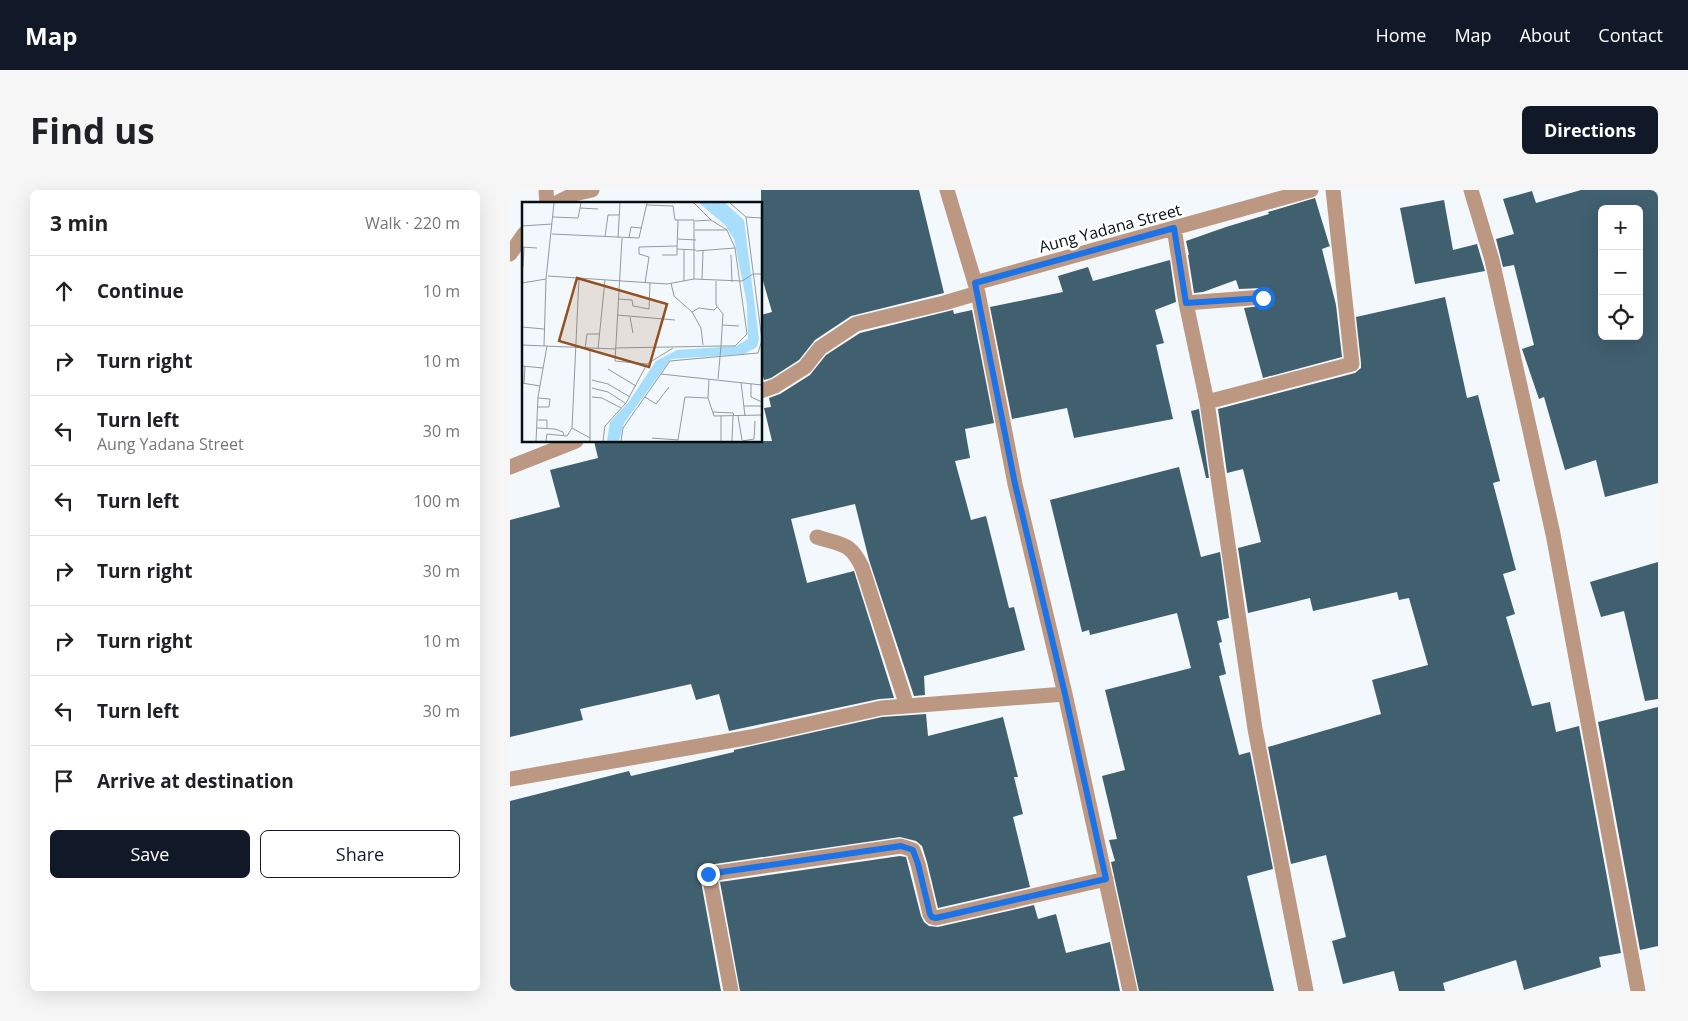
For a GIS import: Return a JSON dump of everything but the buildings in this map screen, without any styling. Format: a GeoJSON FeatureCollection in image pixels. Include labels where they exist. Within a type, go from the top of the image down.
{"type":"FeatureCollection","features":[{"type":"Feature","properties":{"kind":"street"},"geometry":{"type":"LineString","coordinates":[[560,202],[574,194],[592,190]]}},
{"type":"Feature","properties":{"kind":"street"},"geometry":{"type":"LineString","coordinates":[[946,190],[977,288],[1015,484],[1065,694],[1130,991]]}},
{"type":"Feature","properties":{"kind":"street","name":"Aung Yadana Street"},"geometry":{"type":"LineString","coordinates":[[762,391],[775,386],[805,367],[820,348],[856,324],[944,303],[977,288],[1174,228],[1262,197],[1311,190]]}},
{"type":"Feature","properties":{"kind":"street"},"geometry":{"type":"LineString","coordinates":[[1207,402],[1352,364],[1333,190]]}},
{"type":"Feature","properties":{"kind":"street"},"geometry":{"type":"LineString","coordinates":[[1471,190],[1492,260],[1553,534],[1638,991]]}},
{"type":"Feature","properties":{"kind":"street"},"geometry":{"type":"LineString","coordinates":[[1174,228],[1186,303],[1207,402],[1255,729],[1306,991]]}},
{"type":"Feature","properties":{"kind":"street"},"geometry":{"type":"LineString","coordinates":[[510,254],[522,237]]}},
{"type":"Feature","properties":{"kind":"street"},"geometry":{"type":"LineString","coordinates":[[1186,303],[1263,298]]}},
{"type":"Feature","properties":{"kind":"street"},"geometry":{"type":"LineString","coordinates":[[510,467],[573,442]]}},
{"type":"Feature","properties":{"kind":"street"},"geometry":{"type":"LineString","coordinates":[[817,537],[848,547],[855,553],[862,567],[907,706]]}},
{"type":"Feature","properties":{"kind":"street"},"geometry":{"type":"LineString","coordinates":[[510,780],[752,737],[881,708],[1065,694]]}},
{"type":"Feature","properties":{"kind":"street"},"geometry":{"type":"LineString","coordinates":[[731,991],[708,874],[901,846],[907,847],[913,850],[930,914],[936,918],[1106,879]]}},
{"type":"Feature","properties":{"kind":"route"},"geometry":{"type":"LineString","coordinates":[[708,874],[901,846],[907,847],[913,850],[930,914],[936,918],[1106,879],[1065,694],[1015,484],[975,283],[1174,228],[1186,303],[1263,298]]}}]}
